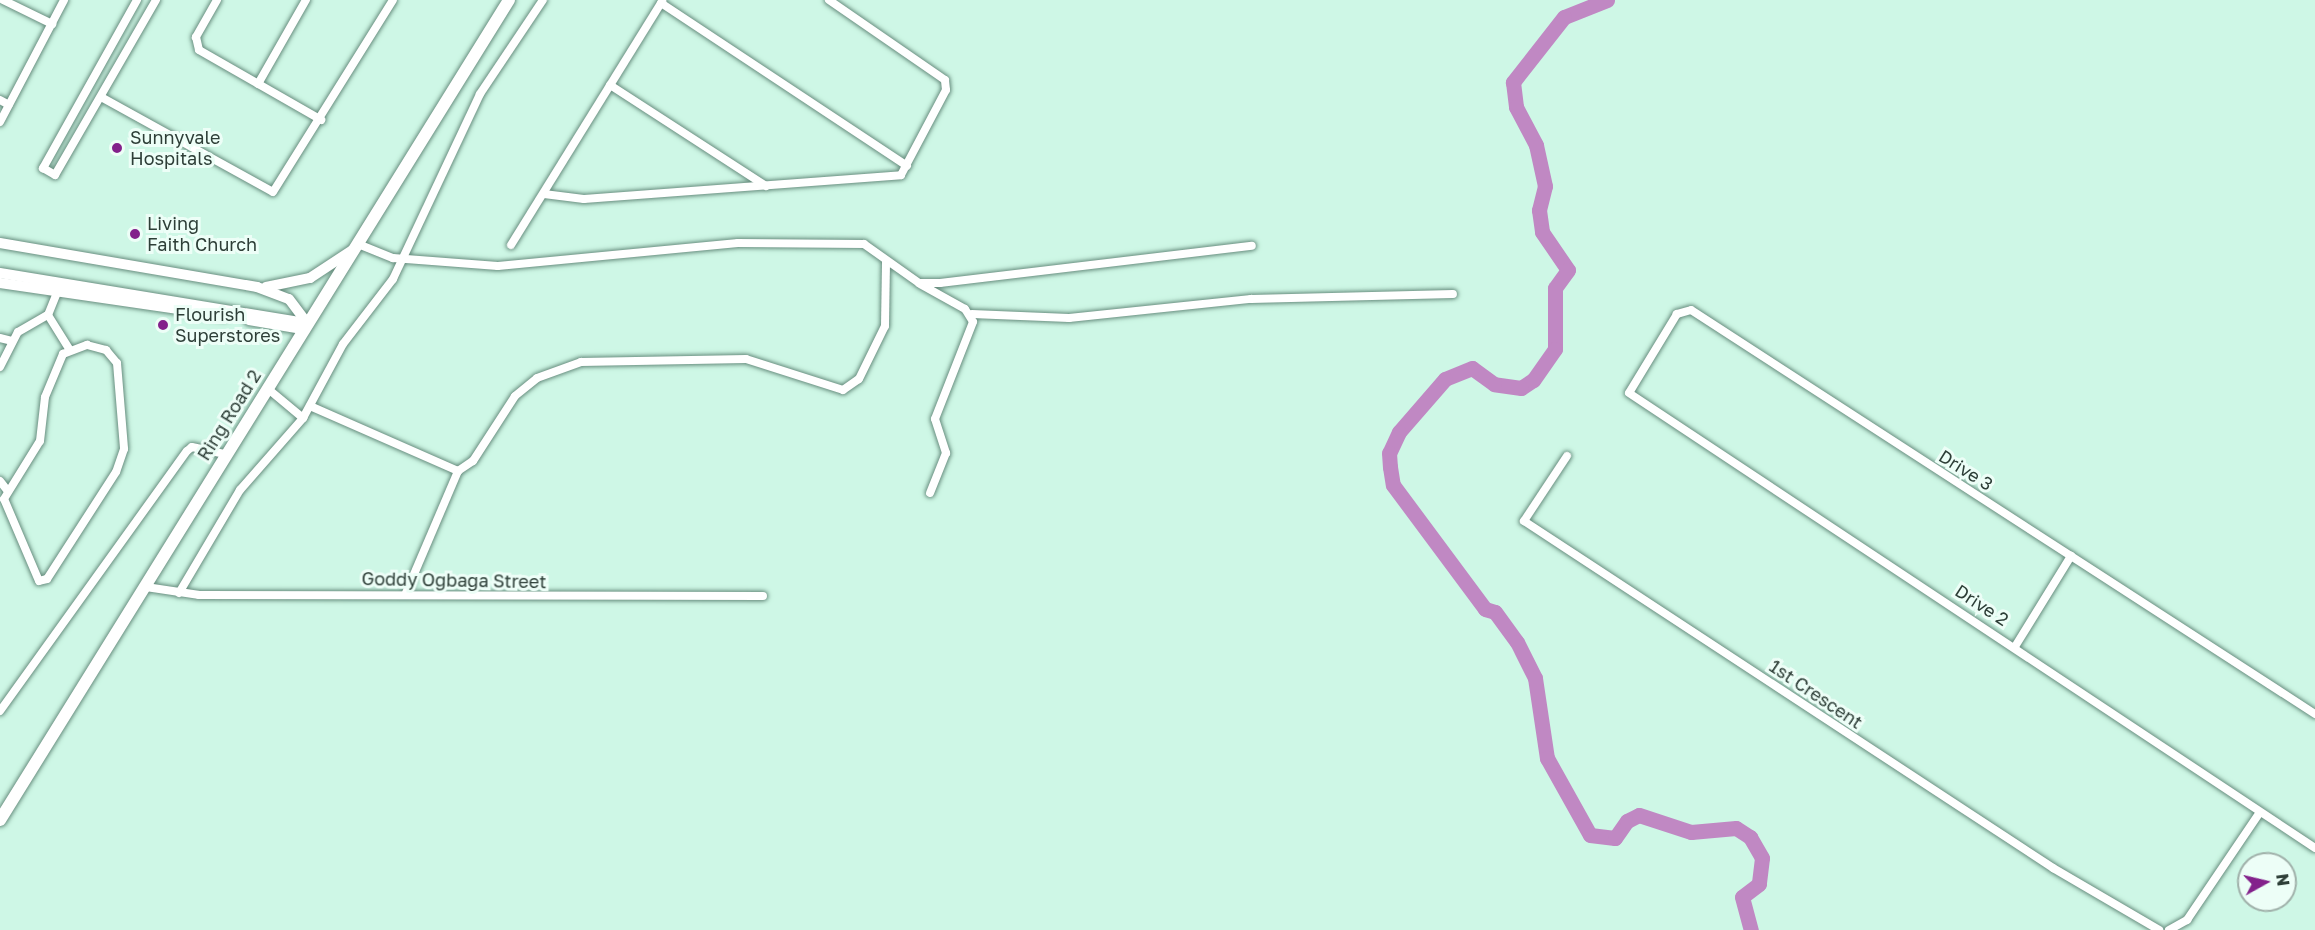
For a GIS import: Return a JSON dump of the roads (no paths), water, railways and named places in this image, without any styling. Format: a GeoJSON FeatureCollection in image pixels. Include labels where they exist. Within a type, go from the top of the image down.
{"type":"FeatureCollection","features":[{"type":"Feature","properties":{"kind":"main road","name":"Ring Road 2"},"geometry":{"type":"LineString","coordinates":[[0,820],[146,587],[225,454],[358,245],[509,0]]}},
{"type":"Feature","properties":{"kind":"street"},"geometry":{"type":"LineString","coordinates":[[3,0],[52,24]]}},
{"type":"Feature","properties":{"kind":"street"},"geometry":{"type":"LineString","coordinates":[[0,122],[64,0]]}},
{"type":"Feature","properties":{"kind":"street"},"geometry":{"type":"LineString","coordinates":[[137,0],[43,168],[55,175],[156,0]]}},
{"type":"Feature","properties":{"kind":"street"},"geometry":{"type":"LineString","coordinates":[[217,0],[196,37],[199,50],[321,120]]}},
{"type":"Feature","properties":{"kind":"street"},"geometry":{"type":"LineString","coordinates":[[258,84],[306,0]]}},
{"type":"Feature","properties":{"kind":"street"},"geometry":{"type":"LineString","coordinates":[[101,97],[273,192],[321,120],[393,0]]}},
{"type":"Feature","properties":{"kind":"street"},"geometry":{"type":"LineString","coordinates":[[179,593],[240,490],[303,418],[330,364],[393,279],[400,259],[480,94],[543,0]]}},
{"type":"Feature","properties":{"kind":"street"},"geometry":{"type":"LineString","coordinates":[[544,194],[584,199],[893,177],[907,166],[946,90],[945,80],[829,0]]}},
{"type":"Feature","properties":{"kind":"street"},"geometry":{"type":"LineString","coordinates":[[511,245],[662,2],[907,166]]}},
{"type":"Feature","properties":{"kind":"street"},"geometry":{"type":"LineString","coordinates":[[610,85],[766,186]]}},
{"type":"Feature","properties":{"kind":"street"},"geometry":{"type":"LineString","coordinates":[[0,100],[9,105]]}},
{"type":"Feature","properties":{"kind":"street"},"geometry":{"type":"LineString","coordinates":[[0,243],[256,287],[289,299],[305,326]]}},
{"type":"Feature","properties":{"kind":"street"},"geometry":{"type":"LineString","coordinates":[[256,287],[288,286],[310,278],[358,245],[400,259],[498,266],[738,243],[864,244],[919,283],[972,314],[1069,318],[1251,299],[1453,294]]}},
{"type":"Feature","properties":{"kind":"street"},"geometry":{"type":"LineString","coordinates":[[919,283],[1252,246]]}},
{"type":"Feature","properties":{"kind":"street"},"geometry":{"type":"LineString","coordinates":[[406,593],[458,471],[473,461],[515,396],[537,378],[581,362],[746,359],[831,388],[853,386],[885,327],[886,261]]}},
{"type":"Feature","properties":{"kind":"street"},"geometry":{"type":"LineString","coordinates":[[1,276],[57,293],[305,326]]}},
{"type":"Feature","properties":{"kind":"street"},"geometry":{"type":"LineString","coordinates":[[16,282],[305,326]]}},
{"type":"Feature","properties":{"kind":"street"},"geometry":{"type":"LineString","coordinates":[[0,367],[12,341],[27,323],[48,315],[57,293]]}},
{"type":"Feature","properties":{"kind":"street","name":"Drive 3"},"geometry":{"type":"LineString","coordinates":[[1629,393],[1677,314],[1691,310],[2315,714]]}},
{"type":"Feature","properties":{"kind":"street"},"geometry":{"type":"LineString","coordinates":[[930,493],[946,453],[935,419],[972,314]]}},
{"type":"Feature","properties":{"kind":"street"},"geometry":{"type":"LineString","coordinates":[[48,315],[69,348]]}},
{"type":"Feature","properties":{"kind":"street"},"geometry":{"type":"LineString","coordinates":[[0,338],[12,341]]}},
{"type":"Feature","properties":{"kind":"street"},"geometry":{"type":"LineString","coordinates":[[0,481],[7,490],[9,518],[36,578],[43,582],[116,472],[124,449],[122,386],[113,355],[97,346],[69,348]]}},
{"type":"Feature","properties":{"kind":"street"},"geometry":{"type":"LineString","coordinates":[[7,490],[40,441],[45,397],[69,348]]}},
{"type":"Feature","properties":{"kind":"street"},"geometry":{"type":"LineString","coordinates":[[267,388],[303,418]]}},
{"type":"Feature","properties":{"kind":"street","name":"Drive 2"},"geometry":{"type":"LineString","coordinates":[[1629,393],[2016,645],[2315,848]]}},
{"type":"Feature","properties":{"kind":"street"},"geometry":{"type":"LineString","coordinates":[[310,406],[458,471]]}},
{"type":"Feature","properties":{"kind":"street"},"geometry":{"type":"LineString","coordinates":[[0,711],[187,451],[192,447],[225,454]]}},
{"type":"Feature","properties":{"kind":"street","name":"1st Crescent"},"geometry":{"type":"LineString","coordinates":[[1567,456],[1524,521],[2053,868],[2160,930]]}},
{"type":"Feature","properties":{"kind":"street"},"geometry":{"type":"LineString","coordinates":[[2016,645],[2071,556]]}},
{"type":"Feature","properties":{"kind":"street","name":"Goddy Ogbaga Street"},"geometry":{"type":"LineString","coordinates":[[146,587],[179,593],[762,596]]}},
{"type":"Feature","properties":{"kind":"street"},"geometry":{"type":"LineString","coordinates":[[2169,930],[2187,920],[2260,812]]}},
{"type":"Feature","properties":{"kind":"waterway"},"geometry":{"type":"LineString","coordinates":[[1607,0],[1564,17],[1513,82],[1516,107],[1536,145],[1545,186],[1539,210],[1542,232],[1568,270],[1555,288],[1555,349],[1533,380],[1521,388],[1494,384],[1472,368],[1445,379],[1399,432],[1389,453],[1390,467],[1393,485],[1485,609],[1495,612],[1517,642],[1535,678],[1547,758],[1590,835],[1615,838],[1627,821],[1639,815],[1691,832],[1736,828],[1750,837],[1762,858],[1759,884],[1742,897],[1751,930]]}},
{"type":"Feature","properties":{"kind":"place","name":"Sunnyvale Hospitals"},"geometry":{"type":"Point","coordinates":[117,148]}},
{"type":"Feature","properties":{"kind":"place","name":"Living Faith Church"},"geometry":{"type":"Point","coordinates":[135,234]}},
{"type":"Feature","properties":{"kind":"place","name":"Flourish Superstores"},"geometry":{"type":"Point","coordinates":[163,325]}}]}
